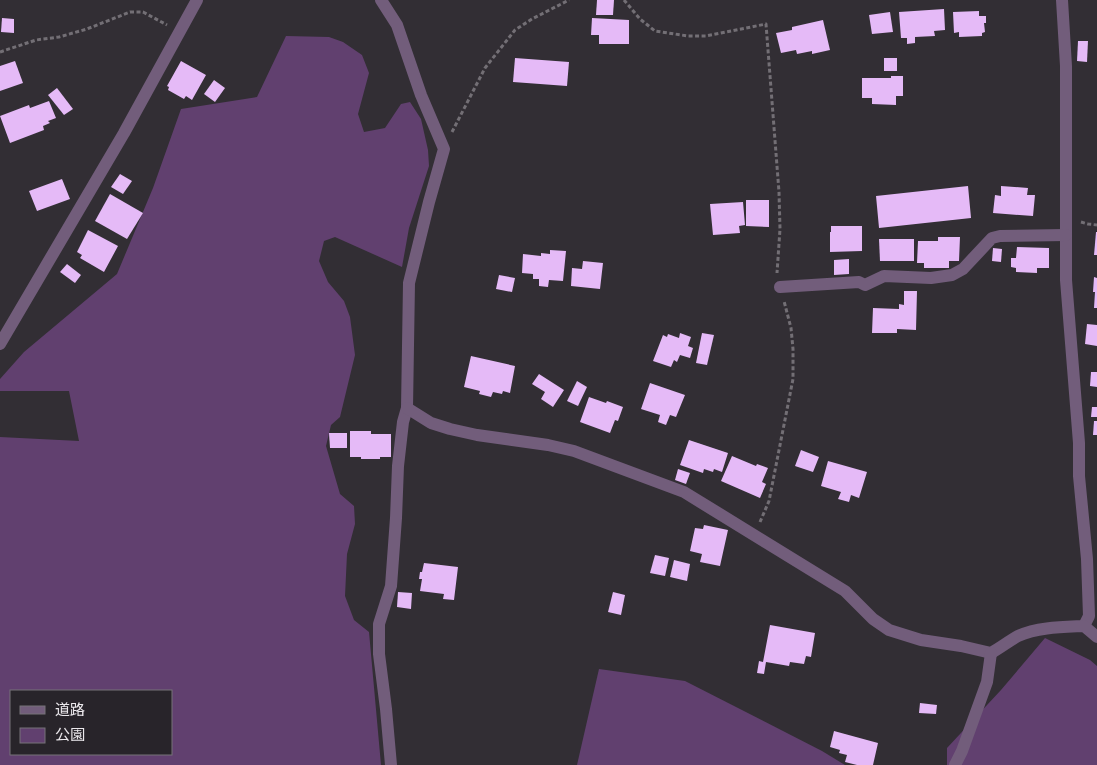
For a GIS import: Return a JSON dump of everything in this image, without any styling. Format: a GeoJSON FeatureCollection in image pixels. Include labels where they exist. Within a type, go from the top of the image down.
{"type":"FeatureCollection","features":[{"type":"Feature","properties":{"kind":"street"},"geometry":{"type":"LineString","coordinates":[[0,344],[124,133],[198,0]]}},
{"type":"Feature","properties":{"kind":"street"},"geometry":{"type":"LineString","coordinates":[[381,0],[397,25],[421,95],[444,149],[409,283],[407,408],[403,422],[398,466],[391,586],[379,624],[379,654],[391,765]]}},
{"type":"Feature","properties":{"kind":"street"},"geometry":{"type":"LineString","coordinates":[[1062,0],[1066,66],[1067,298],[1079,476],[1087,559],[1088,616],[1084,626]]}},
{"type":"Feature","properties":{"kind":"street"},"geometry":{"type":"LineString","coordinates":[[780,287],[859,282],[865,285],[884,276],[931,278],[952,275],[963,269],[992,238],[1000,236],[1066,235]]}},
{"type":"Feature","properties":{"kind":"street"},"geometry":{"type":"LineString","coordinates":[[407,408],[432,423],[450,429],[574,451],[684,492],[845,591],[873,619],[889,630],[921,640],[991,653],[1017,637],[1030,632],[1063,626],[1084,626],[1097,637]]}},
{"type":"Feature","properties":{"kind":"street"},"geometry":{"type":"LineString","coordinates":[[955,765],[987,682],[991,653]]}},
{"type":"Feature","properties":{"kind":"path"},"geometry":{"type":"LineString","coordinates":[[444,149],[485,68],[516,30],[532,19],[569,0]]}},
{"type":"Feature","properties":{"kind":"path"},"geometry":{"type":"LineString","coordinates":[[624,0],[640,19],[655,31],[688,36],[706,36],[766,24],[779,192],[780,229],[776,276],[791,328],[793,349],[792,379],[769,501],[754,534]]}},
{"type":"Feature","properties":{"kind":"path"},"geometry":{"type":"LineString","coordinates":[[0,52],[36,40],[59,37],[87,29],[130,12],[143,12],[180,32]]}},
{"type":"Feature","properties":{"kind":"green space"},"geometry":{"type":"Polygon","coordinates":[[[286,36],[329,37],[343,42],[362,55],[369,73],[358,114],[364,132],[385,128],[401,104],[410,102],[421,119],[428,150],[429,166],[409,228],[402,267],[335,237],[324,241],[319,261],[328,282],[344,301],[350,317],[355,355],[340,417],[331,425],[326,446],[340,494],[354,506],[355,524],[347,554],[345,596],[354,620],[369,632],[381,765],[0,765],[0,437],[79,441],[69,391],[0,391],[0,379],[24,352],[117,274],[153,188],[181,109],[257,97],[286,36]]]}},
{"type":"Feature","properties":{"kind":"green space"},"geometry":{"type":"Polygon","coordinates":[[[1045,638],[1090,660],[1097,666],[1097,765],[947,765],[947,748],[1001,690],[1045,638]]]}},
{"type":"Feature","properties":{"kind":"green space"},"geometry":{"type":"Polygon","coordinates":[[[599,669],[685,681],[822,751],[845,765],[577,765],[599,669]]]}},
{"type":"Feature","properties":{"kind":"building"},"geometry":{"type":"Polygon","coordinates":[[[597,0],[614,0],[613,15],[596,15],[597,0]]]}},
{"type":"Feature","properties":{"kind":"building"},"geometry":{"type":"Polygon","coordinates":[[[944,9],[945,30],[934,31],[935,36],[915,37],[915,43],[907,44],[907,38],[901,38],[899,12],[944,9]]]}},
{"type":"Feature","properties":{"kind":"building"},"geometry":{"type":"Polygon","coordinates":[[[979,11],[979,16],[986,16],[986,23],[984,23],[985,32],[982,33],[982,36],[959,37],[959,32],[954,33],[953,12],[979,11]]]}},
{"type":"Feature","properties":{"kind":"building"},"geometry":{"type":"Polygon","coordinates":[[[890,12],[893,32],[872,34],[869,15],[890,12]]]}},
{"type":"Feature","properties":{"kind":"building"},"geometry":{"type":"Polygon","coordinates":[[[2,18],[14,19],[14,33],[1,32],[2,18]]]}},
{"type":"Feature","properties":{"kind":"building"},"geometry":{"type":"Polygon","coordinates":[[[592,18],[629,20],[629,44],[599,44],[599,35],[591,35],[592,18]]]}},
{"type":"Feature","properties":{"kind":"building"},"geometry":{"type":"Polygon","coordinates":[[[823,20],[830,50],[812,54],[812,51],[797,54],[796,50],[781,53],[776,33],[792,30],[792,27],[823,20]]]}},
{"type":"Feature","properties":{"kind":"building"},"geometry":{"type":"Polygon","coordinates":[[[1078,41],[1088,41],[1087,62],[1077,61],[1078,41]]]}},
{"type":"Feature","properties":{"kind":"building"},"geometry":{"type":"Polygon","coordinates":[[[515,58],[569,62],[567,86],[513,82],[515,58]]]}},
{"type":"Feature","properties":{"kind":"building"},"geometry":{"type":"Polygon","coordinates":[[[884,58],[897,58],[897,71],[884,71],[884,58]]]}},
{"type":"Feature","properties":{"kind":"building"},"geometry":{"type":"Polygon","coordinates":[[[15,61],[23,83],[0,91],[0,66],[15,61]]]}},
{"type":"Feature","properties":{"kind":"building"},"geometry":{"type":"Polygon","coordinates":[[[181,61],[206,75],[192,100],[186,96],[184,99],[168,90],[169,87],[167,86],[181,61]]]}},
{"type":"Feature","properties":{"kind":"building"},"geometry":{"type":"Polygon","coordinates":[[[891,76],[903,76],[903,96],[896,96],[896,105],[872,104],[872,98],[862,98],[862,78],[891,78],[891,76]]]}},
{"type":"Feature","properties":{"kind":"building"},"geometry":{"type":"Polygon","coordinates":[[[214,80],[225,88],[215,102],[204,94],[214,80]]]}},
{"type":"Feature","properties":{"kind":"building"},"geometry":{"type":"Polygon","coordinates":[[[57,88],[73,109],[64,115],[48,95],[57,88]]]}},
{"type":"Feature","properties":{"kind":"building"},"geometry":{"type":"Polygon","coordinates":[[[49,101],[56,118],[48,121],[50,123],[43,126],[44,130],[10,143],[0,116],[29,105],[30,108],[49,101]]]}},
{"type":"Feature","properties":{"kind":"building"},"geometry":{"type":"Polygon","coordinates":[[[120,174],[132,181],[123,194],[111,187],[120,174]]]}},
{"type":"Feature","properties":{"kind":"building"},"geometry":{"type":"Polygon","coordinates":[[[62,179],[70,199],[37,211],[29,191],[62,179]]]}},
{"type":"Feature","properties":{"kind":"building"},"geometry":{"type":"Polygon","coordinates":[[[968,186],[971,218],[879,228],[876,196],[968,186]]]}},
{"type":"Feature","properties":{"kind":"building"},"geometry":{"type":"Polygon","coordinates":[[[1001,186],[1028,188],[1027,195],[1035,195],[1033,216],[993,213],[995,195],[1001,196],[1001,186]]]}},
{"type":"Feature","properties":{"kind":"building"},"geometry":{"type":"Polygon","coordinates":[[[110,194],[143,213],[127,239],[95,221],[110,194]]]}},
{"type":"Feature","properties":{"kind":"building"},"geometry":{"type":"Polygon","coordinates":[[[746,200],[769,200],[769,227],[746,226],[746,200]]]}},
{"type":"Feature","properties":{"kind":"building"},"geometry":{"type":"Polygon","coordinates":[[[743,202],[745,225],[739,226],[740,233],[713,235],[710,204],[743,202]]]}},
{"type":"Feature","properties":{"kind":"building"},"geometry":{"type":"Polygon","coordinates":[[[831,226],[862,226],[862,251],[830,252],[831,226]]]}},
{"type":"Feature","properties":{"kind":"building"},"geometry":{"type":"Polygon","coordinates":[[[88,230],[118,246],[104,272],[80,258],[82,255],[77,252],[88,230]]]}},
{"type":"Feature","properties":{"kind":"building"},"geometry":{"type":"Polygon","coordinates":[[[1096,232],[1097,255],[1094,255],[1096,232]]]}},
{"type":"Feature","properties":{"kind":"building"},"geometry":{"type":"Polygon","coordinates":[[[938,237],[960,237],[959,261],[949,261],[949,268],[924,268],[924,263],[917,263],[918,241],[938,241],[938,237]]]}},
{"type":"Feature","properties":{"kind":"building"},"geometry":{"type":"Polygon","coordinates":[[[879,239],[914,239],[914,261],[880,261],[879,239]]]}},
{"type":"Feature","properties":{"kind":"building"},"geometry":{"type":"Polygon","coordinates":[[[1017,247],[1049,248],[1049,268],[1037,268],[1037,273],[1016,272],[1016,268],[1011,267],[1011,258],[1016,258],[1017,247]]]}},
{"type":"Feature","properties":{"kind":"building"},"geometry":{"type":"Polygon","coordinates":[[[993,248],[1002,249],[1001,262],[992,261],[993,248]]]}},
{"type":"Feature","properties":{"kind":"building"},"geometry":{"type":"Polygon","coordinates":[[[550,250],[566,251],[563,281],[549,280],[548,287],[539,286],[539,279],[533,279],[533,274],[522,273],[523,254],[541,256],[541,253],[550,254],[550,250]]]}},
{"type":"Feature","properties":{"kind":"building"},"geometry":{"type":"Polygon","coordinates":[[[849,259],[849,274],[834,275],[834,260],[849,259]]]}},
{"type":"Feature","properties":{"kind":"building"},"geometry":{"type":"Polygon","coordinates":[[[583,261],[603,263],[600,289],[571,286],[572,268],[582,269],[583,261]]]}},
{"type":"Feature","properties":{"kind":"building"},"geometry":{"type":"Polygon","coordinates":[[[67,264],[81,275],[75,283],[60,272],[67,264]]]}},
{"type":"Feature","properties":{"kind":"building"},"geometry":{"type":"Polygon","coordinates":[[[499,275],[515,278],[512,292],[496,289],[499,275]]]}},
{"type":"Feature","properties":{"kind":"building"},"geometry":{"type":"Polygon","coordinates":[[[1094,277],[1097,278],[1097,308],[1094,308],[1094,277]]]}},
{"type":"Feature","properties":{"kind":"building"},"geometry":{"type":"Polygon","coordinates":[[[904,291],[917,291],[916,330],[897,329],[897,333],[872,333],[873,308],[899,309],[899,304],[904,305],[904,291]]]}},
{"type":"Feature","properties":{"kind":"building"},"geometry":{"type":"Polygon","coordinates":[[[1087,324],[1097,325],[1097,346],[1085,344],[1087,324]]]}},
{"type":"Feature","properties":{"kind":"building"},"geometry":{"type":"Polygon","coordinates":[[[680,333],[691,337],[688,346],[693,348],[690,358],[680,355],[677,362],[674,360],[671,367],[653,361],[663,335],[667,337],[668,334],[679,338],[680,333]]]}},
{"type":"Feature","properties":{"kind":"building"},"geometry":{"type":"Polygon","coordinates":[[[702,333],[714,335],[707,365],[696,363],[702,333]]]}},
{"type":"Feature","properties":{"kind":"building"},"geometry":{"type":"Polygon","coordinates":[[[471,356],[515,366],[510,393],[503,391],[502,394],[493,392],[491,397],[479,394],[480,391],[464,387],[471,356]]]}},
{"type":"Feature","properties":{"kind":"building"},"geometry":{"type":"Polygon","coordinates":[[[1091,372],[1097,372],[1097,387],[1090,386],[1091,372]]]}},
{"type":"Feature","properties":{"kind":"building"},"geometry":{"type":"Polygon","coordinates":[[[539,374],[564,390],[553,407],[541,399],[545,392],[532,384],[539,374]]]}},
{"type":"Feature","properties":{"kind":"building"},"geometry":{"type":"Polygon","coordinates":[[[577,381],[587,387],[578,406],[567,401],[577,381]]]}},
{"type":"Feature","properties":{"kind":"building"},"geometry":{"type":"Polygon","coordinates":[[[650,383],[685,395],[676,417],[670,415],[666,425],[658,422],[660,415],[641,409],[650,383]]]}},
{"type":"Feature","properties":{"kind":"building"},"geometry":{"type":"Polygon","coordinates":[[[589,397],[623,407],[618,421],[615,420],[610,433],[580,422],[589,397]]]}},
{"type":"Feature","properties":{"kind":"building"},"geometry":{"type":"Polygon","coordinates":[[[1092,407],[1097,407],[1097,417],[1091,417],[1092,407]]]}},
{"type":"Feature","properties":{"kind":"building"},"geometry":{"type":"Polygon","coordinates":[[[1094,421],[1097,421],[1097,435],[1093,435],[1094,421]]]}},
{"type":"Feature","properties":{"kind":"building"},"geometry":{"type":"Polygon","coordinates":[[[350,431],[371,431],[371,434],[391,434],[391,457],[361,459],[361,457],[350,457],[350,431]]]}},
{"type":"Feature","properties":{"kind":"building"},"geometry":{"type":"Polygon","coordinates":[[[329,433],[347,433],[347,448],[330,448],[329,433]]]}},
{"type":"Feature","properties":{"kind":"building"},"geometry":{"type":"Polygon","coordinates":[[[689,440],[728,453],[722,472],[714,469],[713,472],[704,469],[703,473],[680,465],[689,440]]]}},
{"type":"Feature","properties":{"kind":"building"},"geometry":{"type":"Polygon","coordinates":[[[801,450],[819,457],[813,472],[795,466],[801,450]]]}},
{"type":"Feature","properties":{"kind":"building"},"geometry":{"type":"Polygon","coordinates":[[[732,456],[756,466],[757,464],[768,468],[762,482],[766,484],[760,498],[721,481],[732,456]]]}},
{"type":"Feature","properties":{"kind":"building"},"geometry":{"type":"Polygon","coordinates":[[[828,461],[867,472],[859,498],[851,495],[849,502],[838,499],[841,492],[821,486],[828,461]]]}},
{"type":"Feature","properties":{"kind":"building"},"geometry":{"type":"Polygon","coordinates":[[[678,469],[690,473],[686,484],[675,480],[678,469]]]}},
{"type":"Feature","properties":{"kind":"building"},"geometry":{"type":"Polygon","coordinates":[[[704,525],[728,530],[720,566],[700,562],[702,554],[690,551],[695,528],[703,529],[704,525]]]}},
{"type":"Feature","properties":{"kind":"building"},"geometry":{"type":"Polygon","coordinates":[[[655,555],[669,558],[665,576],[650,573],[655,555]]]}},
{"type":"Feature","properties":{"kind":"building"},"geometry":{"type":"Polygon","coordinates":[[[674,560],[690,564],[687,581],[670,577],[674,560]]]}},
{"type":"Feature","properties":{"kind":"building"},"geometry":{"type":"Polygon","coordinates":[[[424,563],[458,567],[454,600],[443,599],[444,594],[420,591],[422,579],[419,579],[420,572],[422,572],[424,563]]]}},
{"type":"Feature","properties":{"kind":"building"},"geometry":{"type":"Polygon","coordinates":[[[398,592],[412,593],[411,609],[397,607],[398,592]]]}},
{"type":"Feature","properties":{"kind":"building"},"geometry":{"type":"Polygon","coordinates":[[[613,592],[625,595],[621,615],[608,612],[613,592]]]}},
{"type":"Feature","properties":{"kind":"building"},"geometry":{"type":"Polygon","coordinates":[[[770,625],[815,633],[811,657],[806,656],[804,664],[790,662],[789,666],[766,662],[764,674],[757,673],[759,661],[763,662],[770,625]]]}},
{"type":"Feature","properties":{"kind":"building"},"geometry":{"type":"Polygon","coordinates":[[[920,703],[937,705],[936,714],[919,713],[920,703]]]}},
{"type":"Feature","properties":{"kind":"building"},"geometry":{"type":"Polygon","coordinates":[[[834,731],[878,743],[873,765],[857,765],[845,762],[847,755],[839,753],[840,750],[830,747],[834,731]]]}}]}
